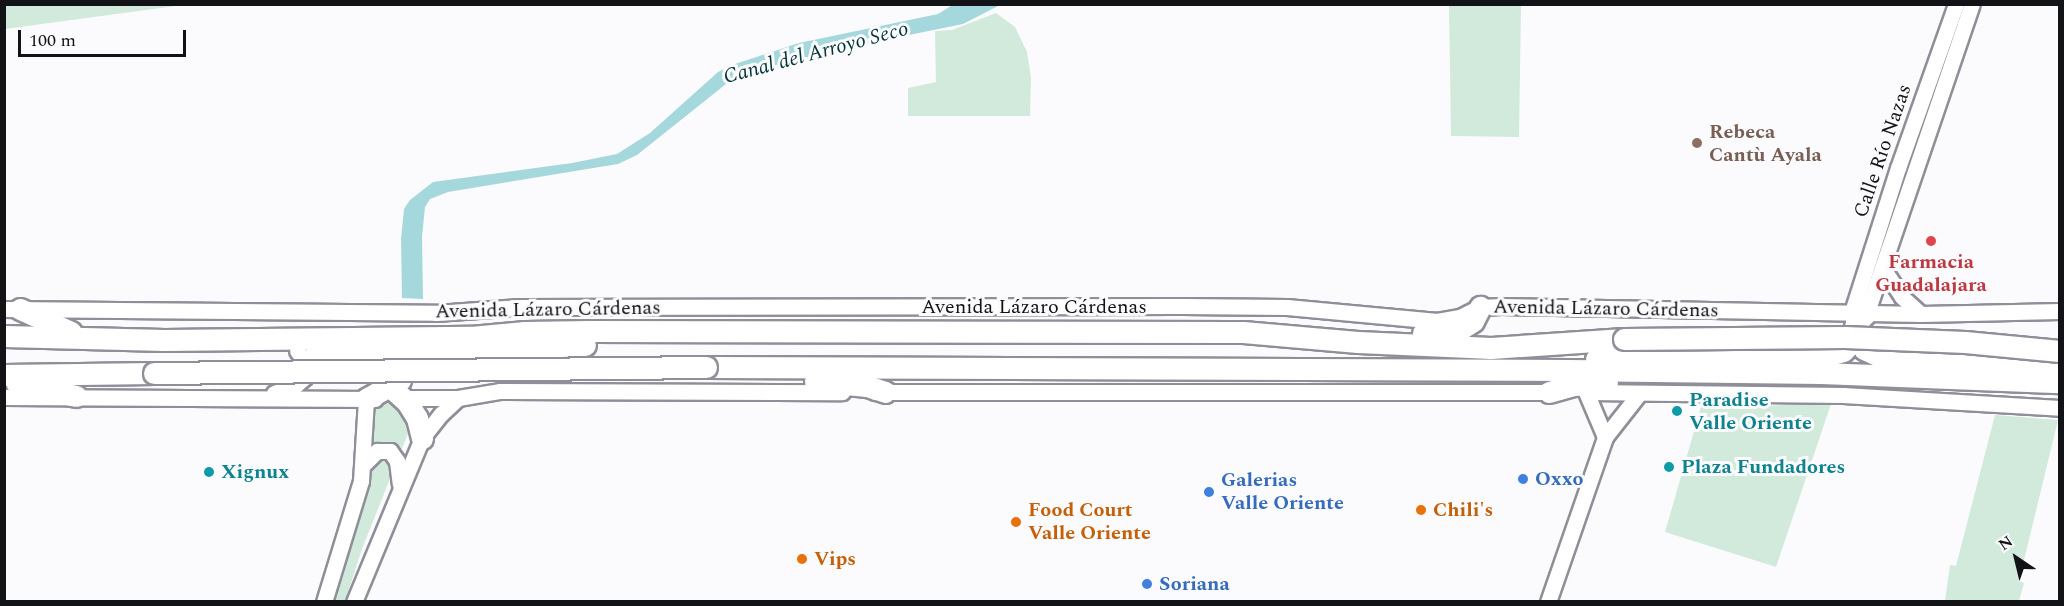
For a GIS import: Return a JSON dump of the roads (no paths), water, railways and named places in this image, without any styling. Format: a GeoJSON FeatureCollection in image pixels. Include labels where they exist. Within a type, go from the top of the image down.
{"type":"FeatureCollection","features":[{"type":"Feature","properties":{"kind":"highway"},"geometry":{"type":"LineString","coordinates":[[1358,342],[1404,332],[1449,334],[1473,321],[1480,308]]}},
{"type":"Feature","properties":{"kind":"highway"},"geometry":{"type":"LineString","coordinates":[[12,309],[86,338]]}},
{"type":"Feature","properties":{"kind":"highway"},"geometry":{"type":"LineString","coordinates":[[1568,370],[1582,361],[1626,355],[1832,354],[1843,351],[1850,344],[1859,316]]}},
{"type":"Feature","properties":{"kind":"highway"},"geometry":{"type":"LineString","coordinates":[[1859,316],[1860,342],[1873,356],[1885,359],[2060,368]]}},
{"type":"Feature","properties":{"kind":"highway"},"geometry":{"type":"LineString","coordinates":[[4,327],[37,336]]}},
{"type":"Feature","properties":{"kind":"highway","name":"Avenida Lázaro Cárdenas"},"geometry":{"type":"LineString","coordinates":[[4,336],[164,340],[471,337],[536,332],[1244,332],[1358,342],[1491,348],[1624,339],[1845,337],[1965,342],[2060,351]]}},
{"type":"Feature","properties":{"kind":"highway"},"geometry":{"type":"LineString","coordinates":[[164,340],[196,348],[443,356],[510,348],[663,342],[679,333]]}},
{"type":"Feature","properties":{"kind":"highway"},"geometry":{"type":"LineString","coordinates":[[352,353],[390,386],[417,418],[422,438]]}},
{"type":"Feature","properties":{"kind":"highway"},"geometry":{"type":"LineString","coordinates":[[390,386],[401,354]]}},
{"type":"Feature","properties":{"kind":"highway"},"geometry":{"type":"LineString","coordinates":[[366,399],[443,356]]}},
{"type":"Feature","properties":{"kind":"highway"},"geometry":{"type":"LineString","coordinates":[[715,367],[744,377],[837,382],[867,386],[885,392]]}},
{"type":"Feature","properties":{"kind":"highway"},"geometry":{"type":"LineString","coordinates":[[4,375],[715,367],[1568,370],[1781,373],[1999,382],[2060,382]]}},
{"type":"Feature","properties":{"kind":"highway"},"geometry":{"type":"LineString","coordinates":[[1549,392],[1573,385],[1613,382],[1750,382],[1781,373]]}},
{"type":"Feature","properties":{"kind":"highway"},"geometry":{"type":"LineString","coordinates":[[4,381],[76,396]]}},
{"type":"Feature","properties":{"kind":"highway"},"geometry":{"type":"LineString","coordinates":[[1999,382],[2011,390],[2025,394],[2060,396]]}},
{"type":"Feature","properties":{"kind":"street","name":"Calle Río Nazas"},"geometry":{"type":"LineString","coordinates":[[1859,316],[1898,168],[1956,4]]}},
{"type":"Feature","properties":{"kind":"street","name":"Calle Río Nazas"},"geometry":{"type":"LineString","coordinates":[[1859,316],[1884,270],[1972,4]]}},
{"type":"Feature","properties":{"kind":"street"},"geometry":{"type":"LineString","coordinates":[[1884,270],[1902,297],[1927,314],[1913,334],[1913,345],[1925,361]]}},
{"type":"Feature","properties":{"kind":"street","name":"Avenida Lázaro Cárdenas"},"geometry":{"type":"LineString","coordinates":[[12,309],[436,312],[520,307],[1183,306],[1287,307],[1437,321],[1460,317],[1480,308],[1815,310],[1859,316],[2060,311]]}},
{"type":"Feature","properties":{"kind":"street"},"geometry":{"type":"LineString","coordinates":[[1807,355],[1819,342],[1821,334],[1815,310]]}},
{"type":"Feature","properties":{"kind":"street"},"geometry":{"type":"LineString","coordinates":[[500,391],[490,379],[489,369],[492,362],[510,348]]}},
{"type":"Feature","properties":{"kind":"street"},"geometry":{"type":"LineString","coordinates":[[250,398],[288,390],[302,381],[307,368],[304,358],[297,351]]}},
{"type":"Feature","properties":{"kind":"street"},"geometry":{"type":"LineString","coordinates":[[4,397],[366,399],[390,386],[458,399],[500,391],[1586,392],[1843,395],[2060,408]]}},
{"type":"Feature","properties":{"kind":"street"},"geometry":{"type":"LineString","coordinates":[[1586,392],[1605,437]]}},
{"type":"Feature","properties":{"kind":"street"},"geometry":{"type":"LineString","coordinates":[[1548,602],[1605,437],[1638,394]]}},
{"type":"Feature","properties":{"kind":"street"},"geometry":{"type":"LineString","coordinates":[[324,602],[357,500],[363,465],[366,399]]}},
{"type":"Feature","properties":{"kind":"street"},"geometry":{"type":"LineString","coordinates":[[354,602],[400,484],[422,438],[441,414],[458,399]]}},
{"type":"Feature","properties":{"kind":"street"},"geometry":{"type":"LineString","coordinates":[[363,465],[377,452],[390,451],[397,461],[400,484]]}},
{"type":"Feature","properties":{"kind":"water","name":"Canal del Arroyo Seco"},"geometry":{"type":"Polygon","coordinates":[[[954,4],[1000,5],[963,24],[825,52],[726,84],[637,155],[618,164],[448,192],[430,199],[425,207],[422,237],[423,299],[402,298],[401,239],[404,209],[410,200],[433,182],[572,163],[617,154],[650,133],[718,72],[732,65],[799,43],[938,14],[954,4]]]}},
{"type":"Feature","properties":{"kind":"place","name":"Rebeca Cantù Ayala"},"geometry":{"type":"Point","coordinates":[1697,143]}},
{"type":"Feature","properties":{"kind":"place","name":"Farmacia Guadalajara"},"geometry":{"type":"Point","coordinates":[1931,241]}},
{"type":"Feature","properties":{"kind":"place","name":"Paradise Valle Oriente"},"geometry":{"type":"Point","coordinates":[1677,411]}},
{"type":"Feature","properties":{"kind":"place","name":"Plaza Fundadores"},"geometry":{"type":"Point","coordinates":[1669,467]}},
{"type":"Feature","properties":{"kind":"place","name":"Xignux"},"geometry":{"type":"Point","coordinates":[209,472]}},
{"type":"Feature","properties":{"kind":"place","name":"Oxxo"},"geometry":{"type":"Point","coordinates":[1523,479]}},
{"type":"Feature","properties":{"kind":"place","name":"Galerias Valle Oriente"},"geometry":{"type":"Point","coordinates":[1209,492]}},
{"type":"Feature","properties":{"kind":"place","name":"Chili's"},"geometry":{"type":"Point","coordinates":[1421,510]}},
{"type":"Feature","properties":{"kind":"place","name":"Food Court Valle Oriente"},"geometry":{"type":"Point","coordinates":[1016,522]}},
{"type":"Feature","properties":{"kind":"place","name":"Vips"},"geometry":{"type":"Point","coordinates":[802,559]}},
{"type":"Feature","properties":{"kind":"place","name":"Soriana"},"geometry":{"type":"Point","coordinates":[1147,584]}}]}
